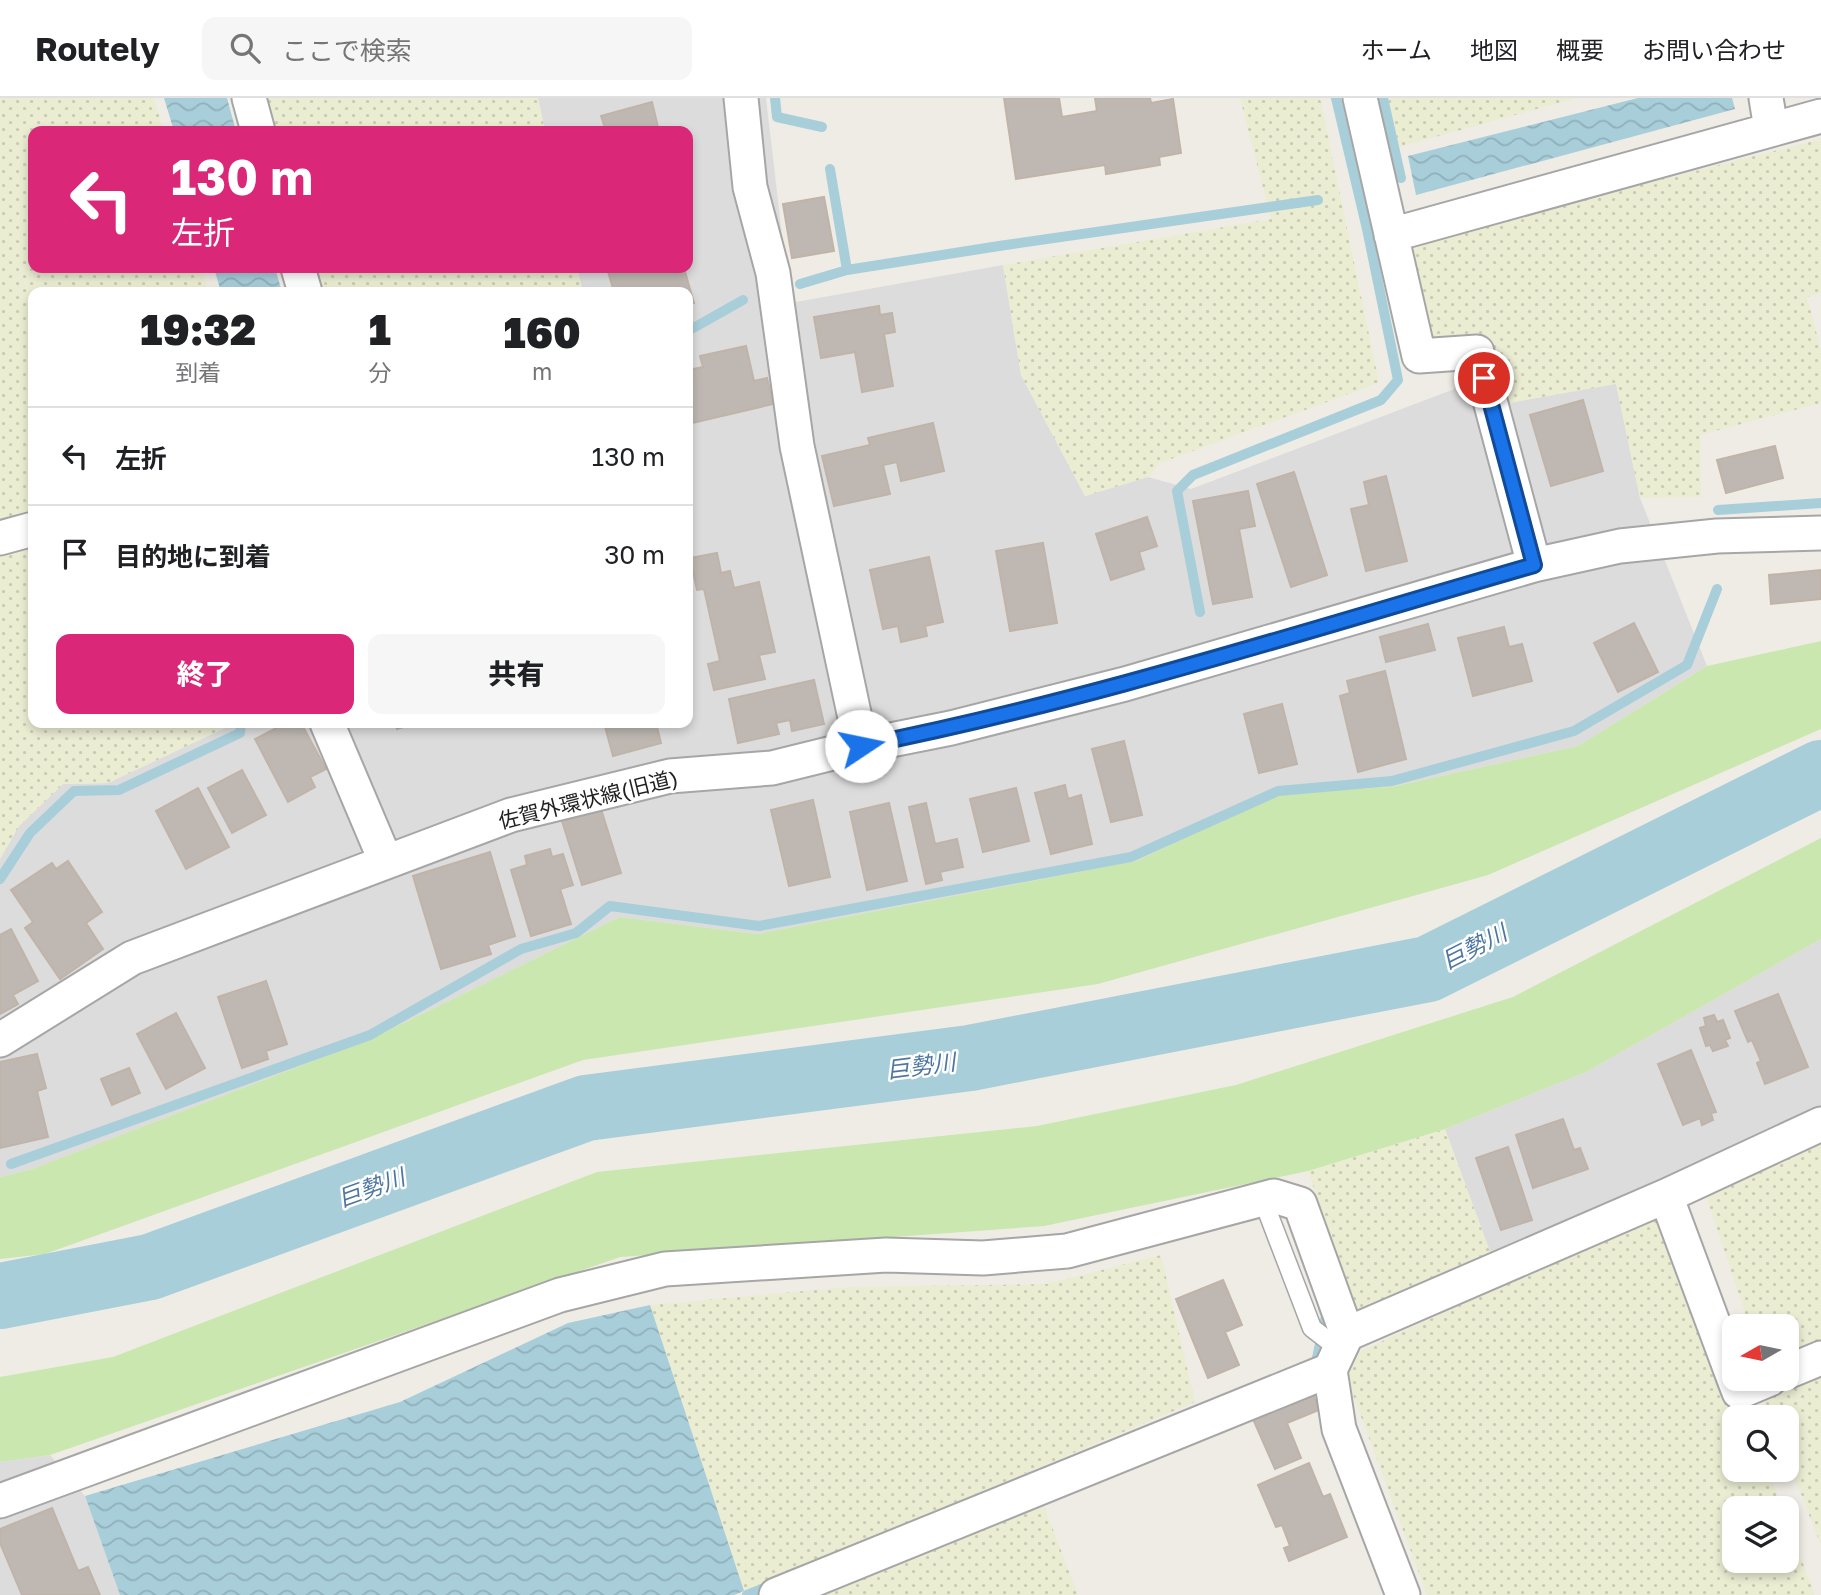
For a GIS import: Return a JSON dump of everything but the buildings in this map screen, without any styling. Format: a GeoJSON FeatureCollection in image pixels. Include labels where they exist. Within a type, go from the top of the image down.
{"type":"FeatureCollection","features":[{"type":"Feature","properties":{"kind":"street"},"geometry":{"type":"LineString","coordinates":[[248,98],[256,126]]}},
{"type":"Feature","properties":{"kind":"street"},"geometry":{"type":"LineString","coordinates":[[741,98],[750,187],[773,273],[797,446],[861,746]]}},
{"type":"Feature","properties":{"kind":"street"},"geometry":{"type":"LineString","coordinates":[[1360,98],[1419,356],[1477,352],[1534,565]]}},
{"type":"Feature","properties":{"kind":"street"},"geometry":{"type":"LineString","coordinates":[[1391,234],[1768,108],[1821,116]]}},
{"type":"Feature","properties":{"kind":"street"},"geometry":{"type":"LineString","coordinates":[[0,538],[28,530]]}},
{"type":"Feature","properties":{"kind":"street","name":"佐賀外環状線(旧道)"},"geometry":{"type":"LineString","coordinates":[[0,1040],[132,958],[511,815],[670,776],[772,768],[951,728],[1125,684],[1534,565],[1619,546],[1717,536],[1821,533]]}},
{"type":"Feature","properties":{"kind":"street"},"geometry":{"type":"LineString","coordinates":[[329,728],[386,862]]}},
{"type":"Feature","properties":{"kind":"street"},"geometry":{"type":"LineString","coordinates":[[776,1595],[1339,1351],[1821,1124]]}},
{"type":"Feature","properties":{"kind":"street"},"geometry":{"type":"LineString","coordinates":[[0,1501],[560,1295],[664,1269],[886,1255],[983,1258],[1067,1251],[1274,1196],[1300,1204],[1339,1351],[1339,1429],[1403,1595]]}},
{"type":"Feature","properties":{"kind":"street"},"geometry":{"type":"LineString","coordinates":[[1666,1196],[1722,1347]]}},
{"type":"Feature","properties":{"kind":"street"},"geometry":{"type":"LineString","coordinates":[[1799,1367],[1821,1358]]}},
{"type":"Feature","properties":{"kind":"lane"},"geometry":{"type":"LineString","coordinates":[[1262,1200],[1312,1328],[1339,1351]]}},
{"type":"Feature","properties":{"kind":"shaded area"},"geometry":{"type":"Polygon","coordinates":[[[538,98],[766,98],[790,303],[1003,265],[1021,375],[1085,496],[1148,477],[1191,489],[1457,388],[1509,403],[1616,383],[1640,498],[1707,666],[1578,746],[1391,787],[1281,793],[1136,861],[757,934],[620,917],[373,1038],[32,1169],[0,1177],[0,859],[19,826],[63,784],[108,783],[225,728],[693,728],[693,287],[582,287],[578,273],[693,273],[693,126],[544,126],[538,98]]]}},
{"type":"Feature","properties":{"kind":"shaded area"},"geometry":{"type":"Polygon","coordinates":[[[1821,939],[1821,1136],[1508,1284],[1493,1260],[1445,1129],[1586,1072],[1821,939]]]}},
{"type":"Feature","properties":{"kind":"shaded area"},"geometry":{"type":"Polygon","coordinates":[[[50,1455],[85,1496],[120,1595],[0,1595],[0,1462],[50,1455]]]}},
{"type":"Feature","properties":{"kind":"green space"},"geometry":{"type":"Polygon","coordinates":[[[0,98],[154,98],[162,126],[28,126],[28,273],[203,273],[207,287],[28,287],[28,728],[225,728],[108,783],[63,784],[19,826],[0,859],[0,98]]]}},
{"type":"Feature","properties":{"kind":"green space"},"geometry":{"type":"Polygon","coordinates":[[[262,98],[538,98],[544,126],[270,126],[262,98]]]}},
{"type":"Feature","properties":{"kind":"green space"},"geometry":{"type":"Polygon","coordinates":[[[1240,98],[1320,98],[1379,383],[1160,463],[1148,477],[1085,496],[1021,375],[1003,265],[1271,219],[1240,98]]]}},
{"type":"Feature","properties":{"kind":"green space"},"geometry":{"type":"Polygon","coordinates":[[[1388,98],[1577,98],[1399,147],[1388,98]]]}},
{"type":"Feature","properties":{"kind":"green space"},"geometry":{"type":"Polygon","coordinates":[[[1821,139],[1821,293],[1807,297],[1821,350],[1821,403],[1700,435],[1701,497],[1640,498],[1616,384],[1509,403],[1490,340],[1432,344],[1412,243],[1821,139]]]}},
{"type":"Feature","properties":{"kind":"green space"},"geometry":{"type":"Polygon","coordinates":[[[313,273],[578,273],[582,287],[318,287],[313,273]]]}},
{"type":"Feature","properties":{"kind":"green space"},"geometry":{"type":"Polygon","coordinates":[[[1821,641],[1821,729],[1488,875],[1098,984],[583,1060],[45,1254],[0,1259],[0,1177],[32,1169],[373,1038],[620,917],[757,934],[1136,861],[1281,793],[1391,787],[1578,746],[1707,666],[1821,641]]]}},
{"type":"Feature","properties":{"kind":"green space"},"geometry":{"type":"Polygon","coordinates":[[[1821,838],[1821,939],[1586,1072],[1445,1129],[1308,1171],[1044,1226],[620,1257],[50,1455],[0,1462],[0,1377],[113,1357],[597,1172],[1037,1126],[1236,1085],[1513,997],[1821,838]]]}},
{"type":"Feature","properties":{"kind":"green space"},"geometry":{"type":"Polygon","coordinates":[[[1445,1129],[1493,1260],[1358,1315],[1308,1171],[1445,1129]]]}},
{"type":"Feature","properties":{"kind":"green space"},"geometry":{"type":"Polygon","coordinates":[[[1821,1136],[1821,1345],[1799,1353],[1799,1314],[1745,1314],[1704,1190],[1821,1136]]]}},
{"type":"Feature","properties":{"kind":"green space"},"geometry":{"type":"Polygon","coordinates":[[[1660,1213],[1722,1357],[1722,1391],[1737,1391],[1743,1405],[1722,1405],[1722,1482],[1772,1482],[1778,1496],[1722,1496],[1722,1573],[1799,1573],[1799,1553],[1815,1595],[1427,1595],[1346,1376],[1361,1351],[1660,1213]]]}},
{"type":"Feature","properties":{"kind":"green space"},"geometry":{"type":"Polygon","coordinates":[[[1161,1255],[1195,1402],[744,1591],[650,1305],[849,1287],[1047,1284],[1161,1255]]]}},
{"type":"Feature","properties":{"kind":"green space"},"geometry":{"type":"Polygon","coordinates":[[[1821,1369],[1821,1546],[1796,1482],[1799,1482],[1799,1405],[1766,1405],[1761,1393],[1799,1391],[1799,1378],[1821,1369]]]}},
{"type":"Feature","properties":{"kind":"green space"},"geometry":{"type":"Polygon","coordinates":[[[1043,1503],[1078,1595],[815,1595],[1043,1503]]]}},
{"type":"Feature","properties":{"kind":"water"},"geometry":{"type":"Polygon","coordinates":[[[164,98],[227,98],[235,126],[172,126],[164,98]]]}},
{"type":"Feature","properties":{"kind":"water"},"geometry":{"type":"Polygon","coordinates":[[[1638,98],[1732,98],[1735,109],[1416,195],[1408,156],[1638,98]]]}},
{"type":"Feature","properties":{"kind":"water"},"geometry":{"type":"Polygon","coordinates":[[[215,273],[276,273],[281,287],[220,287],[215,273]]]}},
{"type":"Feature","properties":{"kind":"water"},"geometry":{"type":"Polygon","coordinates":[[[650,1305],[744,1591],[734,1595],[120,1595],[85,1496],[400,1402],[568,1323],[650,1305]]]}},
{"type":"Feature","properties":{"kind":"waterway"},"geometry":{"type":"LineString","coordinates":[[775,98],[777,117],[822,127]]}},
{"type":"Feature","properties":{"kind":"waterway"},"geometry":{"type":"LineString","coordinates":[[1200,612],[1177,491],[1193,475],[1381,400],[1398,380],[1367,229],[1336,98]]}},
{"type":"Feature","properties":{"kind":"waterway"},"geometry":{"type":"LineString","coordinates":[[1383,98],[1401,178]]}},
{"type":"Feature","properties":{"kind":"waterway"},"geometry":{"type":"LineString","coordinates":[[830,169],[847,270]]}},
{"type":"Feature","properties":{"kind":"waterway"},"geometry":{"type":"LineString","coordinates":[[800,284],[847,270],[1318,200]]}},
{"type":"Feature","properties":{"kind":"waterway"},"geometry":{"type":"LineString","coordinates":[[693,328],[743,300]]}},
{"type":"Feature","properties":{"kind":"waterway"},"geometry":{"type":"LineString","coordinates":[[1718,510],[1821,503]]}},
{"type":"Feature","properties":{"kind":"waterway"},"geometry":{"type":"LineString","coordinates":[[11,1164],[370,1035],[521,949],[576,933],[610,906],[759,926],[1131,857],[1278,791],[1392,781],[1574,731],[1687,665],[1717,589]]}},
{"type":"Feature","properties":{"kind":"waterway"},"geometry":{"type":"LineString","coordinates":[[0,879],[30,833],[74,791],[119,790],[240,733],[240,728]]}},
{"type":"Feature","properties":{"kind":"waterway","name":"巨勢川"},"geometry":{"type":"LineString","coordinates":[[0,1296],[150,1267],[586,1108],[970,1058],[1428,969],[1821,773]]}},
{"type":"Feature","properties":{"kind":"waterway"},"geometry":{"type":"LineString","coordinates":[[1315,1367],[1326,1316],[1323,1308]]}},
{"type":"Feature","properties":{"kind":"waterway"},"geometry":{"type":"LineString","coordinates":[[747,1595],[774,1584]]}},
{"type":"Feature","properties":{"kind":"route"},"geometry":{"type":"LineString","coordinates":[[861,746],[951,728],[1125,684],[1534,565],[1484,378]]}}]}
